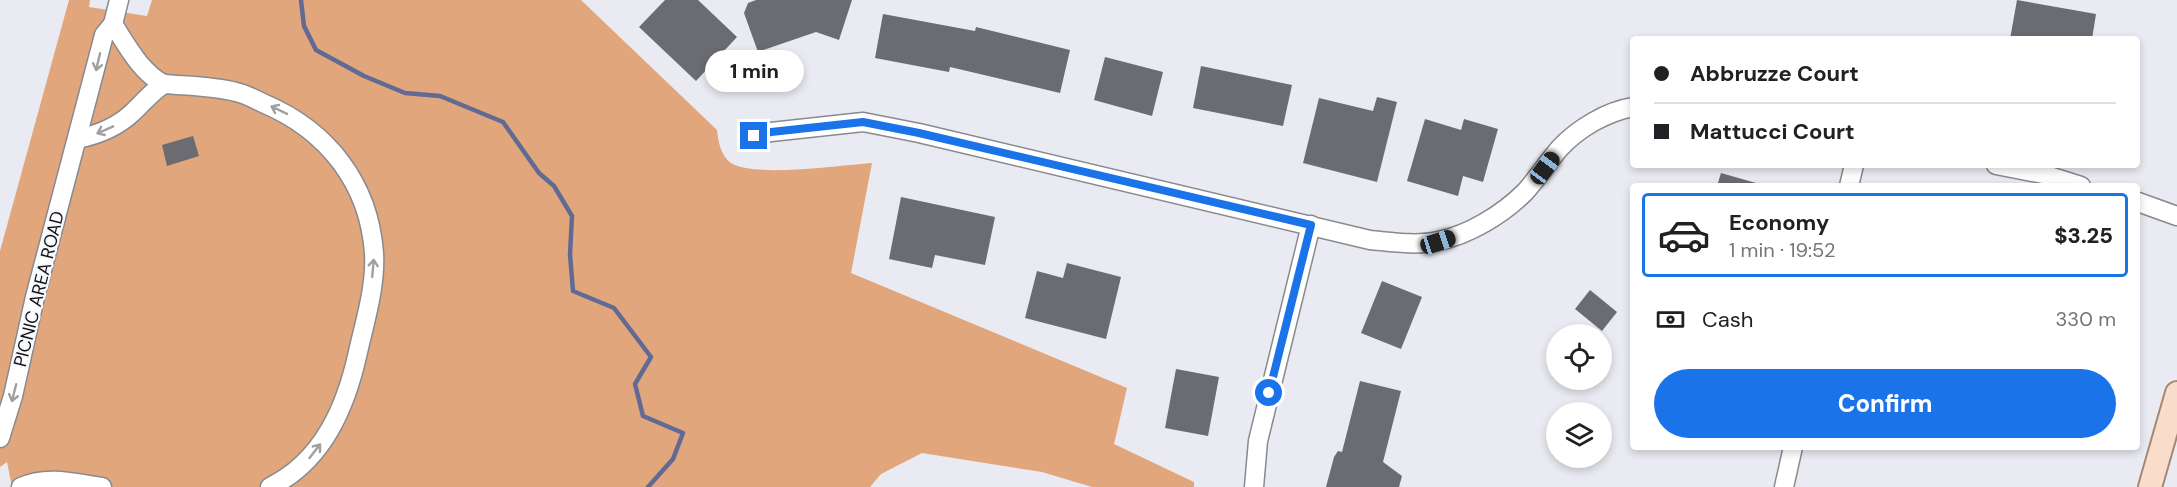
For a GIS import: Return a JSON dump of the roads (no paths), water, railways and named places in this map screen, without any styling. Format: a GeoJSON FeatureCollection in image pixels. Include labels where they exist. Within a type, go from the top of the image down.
{"type":"FeatureCollection","features":[{"type":"Feature","properties":{"kind":"main road"},"geometry":{"type":"LineString","coordinates":[[2150,487],[2177,393]]}},
{"type":"Feature","properties":{"kind":"street","name":"PICNIC AREA ROAD"},"geometry":{"type":"LineString","coordinates":[[0,438],[13,396],[35,297],[104,35],[113,24],[118,0]]}},
{"type":"Feature","properties":{"kind":"street"},"geometry":{"type":"LineString","coordinates":[[113,24],[131,52],[154,80],[164,84],[236,92],[280,110],[307,126],[331,147],[351,176],[368,218],[374,254],[369,302],[353,376],[338,417],[314,455],[284,480],[270,487]]}},
{"type":"Feature","properties":{"kind":"street"},"geometry":{"type":"LineString","coordinates":[[77,139],[110,129],[132,114],[164,84]]}},
{"type":"Feature","properties":{"kind":"street"},"geometry":{"type":"LineString","coordinates":[[754,136],[771,132],[863,122],[919,133],[1370,240],[1407,243],[1438,242],[1463,233],[1510,206],[1560,148],[1582,130],[1601,117],[1630,108]]}},
{"type":"Feature","properties":{"kind":"street"},"geometry":{"type":"LineString","coordinates":[[1851,183],[1853,168]]}},
{"type":"Feature","properties":{"kind":"street"},"geometry":{"type":"LineString","coordinates":[[2012,168],[2072,183]]}},
{"type":"Feature","properties":{"kind":"street"},"geometry":{"type":"LineString","coordinates":[[2140,203],[2177,216]]}},
{"type":"Feature","properties":{"kind":"street"},"geometry":{"type":"LineString","coordinates":[[1254,487],[1258,441],[1311,225]]}},
{"type":"Feature","properties":{"kind":"street"},"geometry":{"type":"LineString","coordinates":[[1784,487],[1792,450]]}},
{"type":"Feature","properties":{"kind":"street"},"geometry":{"type":"LineString","coordinates":[[21,487],[30,483],[57,480],[102,487]]}},
{"type":"Feature","properties":{"kind":"waterway"},"geometry":{"type":"LineString","coordinates":[[301,0],[304,26],[316,50],[364,76],[405,93],[440,96],[503,122],[539,173],[554,186],[572,216],[570,254],[573,291],[614,308],[651,357],[635,384],[643,416],[683,433],[673,459],[648,487]]}}]}
